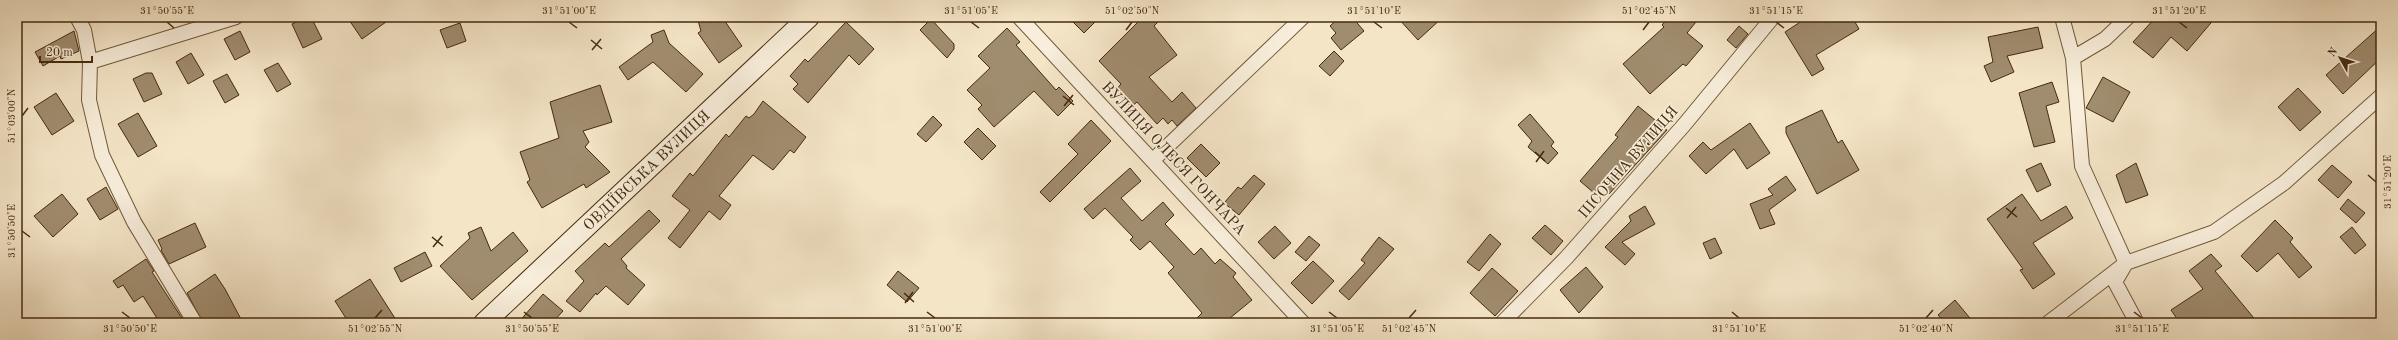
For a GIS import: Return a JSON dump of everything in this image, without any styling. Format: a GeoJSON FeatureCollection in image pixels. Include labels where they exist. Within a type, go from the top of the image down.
{"type":"FeatureCollection","features":[{"type":"Feature","properties":{"kind":"main road","name":"ОВДІЇВСЬКА ВУЛИЦЯ"},"geometry":{"type":"LineString","coordinates":[[484,323],[809,17]]}},
{"type":"Feature","properties":{"kind":"street"},"geometry":{"type":"LineString","coordinates":[[77,17],[84,30],[90,62],[89,100],[102,155],[134,222],[195,323]]}},
{"type":"Feature","properties":{"kind":"street"},"geometry":{"type":"LineString","coordinates":[[90,62],[236,17]]}},
{"type":"Feature","properties":{"kind":"street","name":"ВУЛИЦЯ ОЛЕСЯ ГОНЧАРА"},"geometry":{"type":"LineString","coordinates":[[1019,17],[1303,323]]}},
{"type":"Feature","properties":{"kind":"street"},"geometry":{"type":"LineString","coordinates":[[1153,160],[1303,17]]}},
{"type":"Feature","properties":{"kind":"street","name":"ПІСОЧНА ВУЛИЦЯ"},"geometry":{"type":"LineString","coordinates":[[1502,323],[1567,256],[1674,136],[1773,17]]}},
{"type":"Feature","properties":{"kind":"street"},"geometry":{"type":"LineString","coordinates":[[2062,17],[2073,58],[2082,166],[2126,263]]}},
{"type":"Feature","properties":{"kind":"street"},"geometry":{"type":"LineString","coordinates":[[2073,58],[2105,39],[2128,17]]}},
{"type":"Feature","properties":{"kind":"street"},"geometry":{"type":"LineString","coordinates":[[2048,323],[2126,263],[2214,232],[2284,182],[2381,96]]}},
{"type":"Feature","properties":{"kind":"street"},"geometry":{"type":"LineString","coordinates":[[2126,263],[2115,282],[2137,323]]}},
{"type":"Feature","properties":{"kind":"building"},"geometry":{"type":"Polygon","coordinates":[[[307,17],[311,17],[322,39],[303,48],[292,24],[307,17]]]}},
{"type":"Feature","properties":{"kind":"building"},"geometry":{"type":"Polygon","coordinates":[[[347,17],[393,17],[362,39],[347,17]]]}},
{"type":"Feature","properties":{"kind":"building"},"geometry":{"type":"Polygon","coordinates":[[[697,17],[722,17],[742,46],[719,63],[698,33],[701,31],[697,17]]]}},
{"type":"Feature","properties":{"kind":"building"},"geometry":{"type":"Polygon","coordinates":[[[1068,17],[1100,17],[1084,33],[1068,17]]]}},
{"type":"Feature","properties":{"kind":"building"},"geometry":{"type":"Polygon","coordinates":[[[1143,17],[1163,17],[1154,26],[1177,55],[1149,77],[1172,102],[1182,92],[1196,108],[1177,126],[1172,120],[1168,124],[1163,118],[1157,124],[1137,102],[1131,107],[1116,90],[1121,84],[1099,61],[1143,17]]]}},
{"type":"Feature","properties":{"kind":"building"},"geometry":{"type":"Polygon","coordinates":[[[1340,17],[1352,17],[1364,31],[1341,50],[1331,38],[1336,33],[1330,26],[1340,17]]]}},
{"type":"Feature","properties":{"kind":"building"},"geometry":{"type":"Polygon","coordinates":[[[1397,17],[1443,17],[1418,40],[1397,17]]]}},
{"type":"Feature","properties":{"kind":"building"},"geometry":{"type":"Polygon","coordinates":[[[1669,17],[1700,17],[1687,33],[1703,46],[1686,66],[1683,64],[1650,94],[1623,64],[1664,27],[1662,25],[1669,17]]]}},
{"type":"Feature","properties":{"kind":"building"},"geometry":{"type":"Polygon","coordinates":[[[1808,17],[1852,17],[1859,29],[1816,55],[1824,69],[1812,76],[1785,32],[1808,17]]]}},
{"type":"Feature","properties":{"kind":"building"},"geometry":{"type":"Polygon","coordinates":[[[2156,17],[2216,17],[2187,51],[2171,37],[2153,58],[2133,42],[2156,17]]]}},
{"type":"Feature","properties":{"kind":"building"},"geometry":{"type":"Polygon","coordinates":[[[931,19],[954,44],[954,49],[947,58],[920,30],[931,19]]]}},
{"type":"Feature","properties":{"kind":"building"},"geometry":{"type":"Polygon","coordinates":[[[846,22],[874,49],[859,65],[849,55],[808,103],[793,89],[798,84],[790,76],[805,59],[808,62],[846,22]]]}},
{"type":"Feature","properties":{"kind":"building"},"geometry":{"type":"Polygon","coordinates":[[[460,23],[466,41],[447,48],[440,30],[460,23]]]}},
{"type":"Feature","properties":{"kind":"building"},"geometry":{"type":"Polygon","coordinates":[[[1739,26],[1748,34],[1736,48],[1727,40],[1739,26]]]}},
{"type":"Feature","properties":{"kind":"building"},"geometry":{"type":"Polygon","coordinates":[[[2381,26],[2381,58],[2343,94],[2326,75],[2381,26]]]}},
{"type":"Feature","properties":{"kind":"building"},"geometry":{"type":"Polygon","coordinates":[[[2038,27],[2043,48],[2007,56],[2014,72],[1991,82],[1984,66],[1993,62],[1988,37],[2038,27]]]}},
{"type":"Feature","properties":{"kind":"building"},"geometry":{"type":"Polygon","coordinates":[[[1007,28],[1020,42],[1016,45],[1056,90],[1059,87],[1073,101],[1058,116],[1034,91],[994,127],[978,109],[982,105],[967,90],[990,68],[978,56],[1007,28]]]}},
{"type":"Feature","properties":{"kind":"building"},"geometry":{"type":"Polygon","coordinates":[[[664,30],[669,43],[703,74],[686,92],[653,62],[628,80],[619,67],[653,42],[651,35],[664,30]]]}},
{"type":"Feature","properties":{"kind":"building"},"geometry":{"type":"Polygon","coordinates":[[[74,31],[79,51],[61,59],[60,56],[43,66],[35,52],[74,31]]]}},
{"type":"Feature","properties":{"kind":"building"},"geometry":{"type":"Polygon","coordinates":[[[240,31],[250,52],[235,60],[224,39],[240,31]]]}},
{"type":"Feature","properties":{"kind":"building"},"geometry":{"type":"Polygon","coordinates":[[[1334,51],[1344,61],[1330,76],[1319,66],[1334,51]]]}},
{"type":"Feature","properties":{"kind":"building"},"geometry":{"type":"Polygon","coordinates":[[[191,53],[204,75],[188,84],[176,62],[191,53]]]}},
{"type":"Feature","properties":{"kind":"building"},"geometry":{"type":"Polygon","coordinates":[[[278,63],[291,84],[277,92],[264,70],[278,63]]]}},
{"type":"Feature","properties":{"kind":"building"},"geometry":{"type":"Polygon","coordinates":[[[146,73],[152,73],[162,94],[144,102],[133,79],[146,73]]]}},
{"type":"Feature","properties":{"kind":"building"},"geometry":{"type":"Polygon","coordinates":[[[227,74],[239,95],[225,103],[213,81],[227,74]]]}},
{"type":"Feature","properties":{"kind":"building"},"geometry":{"type":"Polygon","coordinates":[[[2103,77],[2130,92],[2113,122],[2086,108],[2103,77]]]}},
{"type":"Feature","properties":{"kind":"building"},"geometry":{"type":"Polygon","coordinates":[[[2052,82],[2059,102],[2046,106],[2055,142],[2034,147],[2019,93],[2052,82]]]}},
{"type":"Feature","properties":{"kind":"building"},"geometry":{"type":"Polygon","coordinates":[[[600,85],[612,122],[583,131],[589,142],[585,147],[610,172],[586,188],[584,184],[542,208],[527,182],[530,180],[520,152],[559,138],[550,102],[600,85]]]}},
{"type":"Feature","properties":{"kind":"building"},"geometry":{"type":"Polygon","coordinates":[[[2298,88],[2321,112],[2300,131],[2278,107],[2298,88]]]}},
{"type":"Feature","properties":{"kind":"building"},"geometry":{"type":"Polygon","coordinates":[[[56,93],[74,121],[52,135],[34,107],[56,93]]]}},
{"type":"Feature","properties":{"kind":"building"},"geometry":{"type":"Polygon","coordinates":[[[763,101],[806,137],[794,153],[790,150],[773,170],[753,155],[719,196],[731,205],[720,220],[709,211],[680,248],[668,238],[690,210],[672,196],[690,173],[693,176],[726,134],[729,137],[746,116],[749,118],[754,114],[763,101]]]}},
{"type":"Feature","properties":{"kind":"building"},"geometry":{"type":"Polygon","coordinates":[[[1638,106],[1667,130],[1609,194],[1600,186],[1594,193],[1580,181],[1618,137],[1615,135],[1638,106]]]}},
{"type":"Feature","properties":{"kind":"building"},"geometry":{"type":"Polygon","coordinates":[[[1822,110],[1838,143],[1842,140],[1859,170],[1817,194],[1786,133],[1786,127],[1822,110]]]}},
{"type":"Feature","properties":{"kind":"building"},"geometry":{"type":"Polygon","coordinates":[[[138,113],[157,146],[138,157],[118,124],[138,113]]]}},
{"type":"Feature","properties":{"kind":"building"},"geometry":{"type":"Polygon","coordinates":[[[1530,114],[1554,142],[1551,146],[1558,153],[1548,164],[1528,147],[1532,141],[1518,125],[1530,114]]]}},
{"type":"Feature","properties":{"kind":"building"},"geometry":{"type":"Polygon","coordinates":[[[933,116],[942,125],[926,142],[917,134],[933,116]]]}},
{"type":"Feature","properties":{"kind":"building"},"geometry":{"type":"Polygon","coordinates":[[[1091,120],[1111,141],[1050,202],[1040,192],[1078,154],[1068,144],[1091,120]]]}},
{"type":"Feature","properties":{"kind":"building"},"geometry":{"type":"Polygon","coordinates":[[[1750,123],[1770,153],[1747,169],[1734,149],[1706,174],[1689,156],[1703,142],[1711,150],[1750,123]]]}},
{"type":"Feature","properties":{"kind":"building"},"geometry":{"type":"Polygon","coordinates":[[[978,128],[996,146],[982,160],[964,142],[978,128]]]}},
{"type":"Feature","properties":{"kind":"building"},"geometry":{"type":"Polygon","coordinates":[[[1201,144],[1220,163],[1206,177],[1187,158],[1201,144]]]}},
{"type":"Feature","properties":{"kind":"building"},"geometry":{"type":"Polygon","coordinates":[[[2041,163],[2051,185],[2037,192],[2026,170],[2041,163]]]}},
{"type":"Feature","properties":{"kind":"building"},"geometry":{"type":"Polygon","coordinates":[[[2136,163],[2148,195],[2126,203],[2116,175],[2136,163]]]}},
{"type":"Feature","properties":{"kind":"building"},"geometry":{"type":"Polygon","coordinates":[[[2332,165],[2352,182],[2338,198],[2318,180],[2332,165]]]}},
{"type":"Feature","properties":{"kind":"building"},"geometry":{"type":"Polygon","coordinates":[[[1130,168],[1141,181],[1121,198],[1142,221],[1163,202],[1174,215],[1165,224],[1194,255],[1201,248],[1215,264],[1220,259],[1236,273],[1233,277],[1252,300],[1224,323],[1192,323],[1202,313],[1168,273],[1174,267],[1150,241],[1140,250],[1130,240],[1133,237],[1105,208],[1093,219],[1084,209],[1130,168]]]}},
{"type":"Feature","properties":{"kind":"building"},"geometry":{"type":"Polygon","coordinates":[[[1254,175],[1265,184],[1239,215],[1224,203],[1238,187],[1241,189],[1254,175]]]}},
{"type":"Feature","properties":{"kind":"building"},"geometry":{"type":"Polygon","coordinates":[[[1786,176],[1796,190],[1769,210],[1775,224],[1760,229],[1750,204],[1773,195],[1768,189],[1786,176]]]}},
{"type":"Feature","properties":{"kind":"building"},"geometry":{"type":"Polygon","coordinates":[[[106,187],[118,209],[100,220],[87,199],[106,187]]]}},
{"type":"Feature","properties":{"kind":"building"},"geometry":{"type":"Polygon","coordinates":[[[62,194],[78,214],[53,237],[34,216],[62,194]]]}},
{"type":"Feature","properties":{"kind":"building"},"geometry":{"type":"Polygon","coordinates":[[[2022,194],[2041,221],[2066,206],[2073,218],[2033,243],[2055,274],[2033,289],[2020,270],[2023,269],[1987,219],[2022,194]]]}},
{"type":"Feature","properties":{"kind":"building"},"geometry":{"type":"Polygon","coordinates":[[[2348,199],[2365,213],[2356,223],[2340,209],[2348,199]]]}},
{"type":"Feature","properties":{"kind":"building"},"geometry":{"type":"Polygon","coordinates":[[[1645,206],[1655,224],[1622,242],[1635,254],[1625,265],[1605,247],[1631,221],[1629,216],[1645,206]]]}},
{"type":"Feature","properties":{"kind":"building"},"geometry":{"type":"Polygon","coordinates":[[[649,210],[660,221],[621,259],[627,266],[626,268],[645,285],[628,305],[606,286],[597,295],[596,293],[580,312],[566,301],[584,281],[575,271],[605,243],[609,247],[649,210]]]}},
{"type":"Feature","properties":{"kind":"building"},"geometry":{"type":"Polygon","coordinates":[[[2275,220],[2293,238],[2290,242],[2312,267],[2299,278],[2278,253],[2257,272],[2241,256],[2275,220]]]}},
{"type":"Feature","properties":{"kind":"building"},"geometry":{"type":"Polygon","coordinates":[[[195,223],[206,247],[169,264],[161,250],[162,249],[158,240],[195,223]]]}},
{"type":"Feature","properties":{"kind":"building"},"geometry":{"type":"Polygon","coordinates":[[[1545,225],[1563,241],[1551,255],[1532,238],[1545,225]]]}},
{"type":"Feature","properties":{"kind":"building"},"geometry":{"type":"Polygon","coordinates":[[[1275,226],[1291,243],[1274,259],[1258,242],[1275,226]]]}},
{"type":"Feature","properties":{"kind":"building"},"geometry":{"type":"Polygon","coordinates":[[[481,227],[491,251],[513,232],[528,251],[472,300],[440,266],[470,238],[468,233],[481,227]]]}},
{"type":"Feature","properties":{"kind":"building"},"geometry":{"type":"Polygon","coordinates":[[[2352,227],[2366,245],[2355,254],[2340,237],[2352,227]]]}},
{"type":"Feature","properties":{"kind":"building"},"geometry":{"type":"Polygon","coordinates":[[[1490,234],[1501,244],[1479,271],[1467,262],[1490,234]]]}},
{"type":"Feature","properties":{"kind":"building"},"geometry":{"type":"Polygon","coordinates":[[[1309,236],[1320,245],[1306,261],[1295,252],[1309,236]]]}},
{"type":"Feature","properties":{"kind":"building"},"geometry":{"type":"Polygon","coordinates":[[[1379,237],[1394,249],[1349,300],[1339,291],[1365,263],[1361,260],[1379,237]]]}},
{"type":"Feature","properties":{"kind":"building"},"geometry":{"type":"Polygon","coordinates":[[[1715,238],[1722,253],[1710,259],[1703,243],[1715,238]]]}},
{"type":"Feature","properties":{"kind":"building"},"geometry":{"type":"Polygon","coordinates":[[[425,252],[432,266],[401,282],[394,268],[425,252]]]}},
{"type":"Feature","properties":{"kind":"building"},"geometry":{"type":"Polygon","coordinates":[[[2211,254],[2222,266],[2215,271],[2258,323],[2180,323],[2171,310],[2203,289],[2189,271],[2211,254]]]}},
{"type":"Feature","properties":{"kind":"building"},"geometry":{"type":"Polygon","coordinates":[[[146,259],[154,271],[152,272],[185,323],[160,323],[143,296],[134,302],[123,285],[118,288],[113,281],[146,259]]]}},
{"type":"Feature","properties":{"kind":"building"},"geometry":{"type":"Polygon","coordinates":[[[1313,261],[1334,281],[1312,304],[1291,283],[1313,261]]]}},
{"type":"Feature","properties":{"kind":"building"},"geometry":{"type":"Polygon","coordinates":[[[1586,267],[1603,287],[1579,313],[1560,290],[1586,267]]]}},
{"type":"Feature","properties":{"kind":"building"},"geometry":{"type":"Polygon","coordinates":[[[1492,268],[1518,291],[1495,316],[1470,293],[1492,268]]]}},
{"type":"Feature","properties":{"kind":"building"},"geometry":{"type":"Polygon","coordinates":[[[898,271],[919,288],[907,302],[887,285],[898,271]]]}},
{"type":"Feature","properties":{"kind":"building"},"geometry":{"type":"Polygon","coordinates":[[[215,274],[225,289],[243,323],[203,323],[187,293],[215,274]]]}},
{"type":"Feature","properties":{"kind":"building"},"geometry":{"type":"Polygon","coordinates":[[[370,279],[398,323],[349,323],[335,301],[370,279]]]}},
{"type":"Feature","properties":{"kind":"building"},"geometry":{"type":"Polygon","coordinates":[[[543,294],[563,311],[552,323],[518,323],[543,294]]]}},
{"type":"Feature","properties":{"kind":"building"},"geometry":{"type":"Polygon","coordinates":[[[1955,300],[1974,323],[1945,323],[1938,315],[1955,300]]]}}]}
